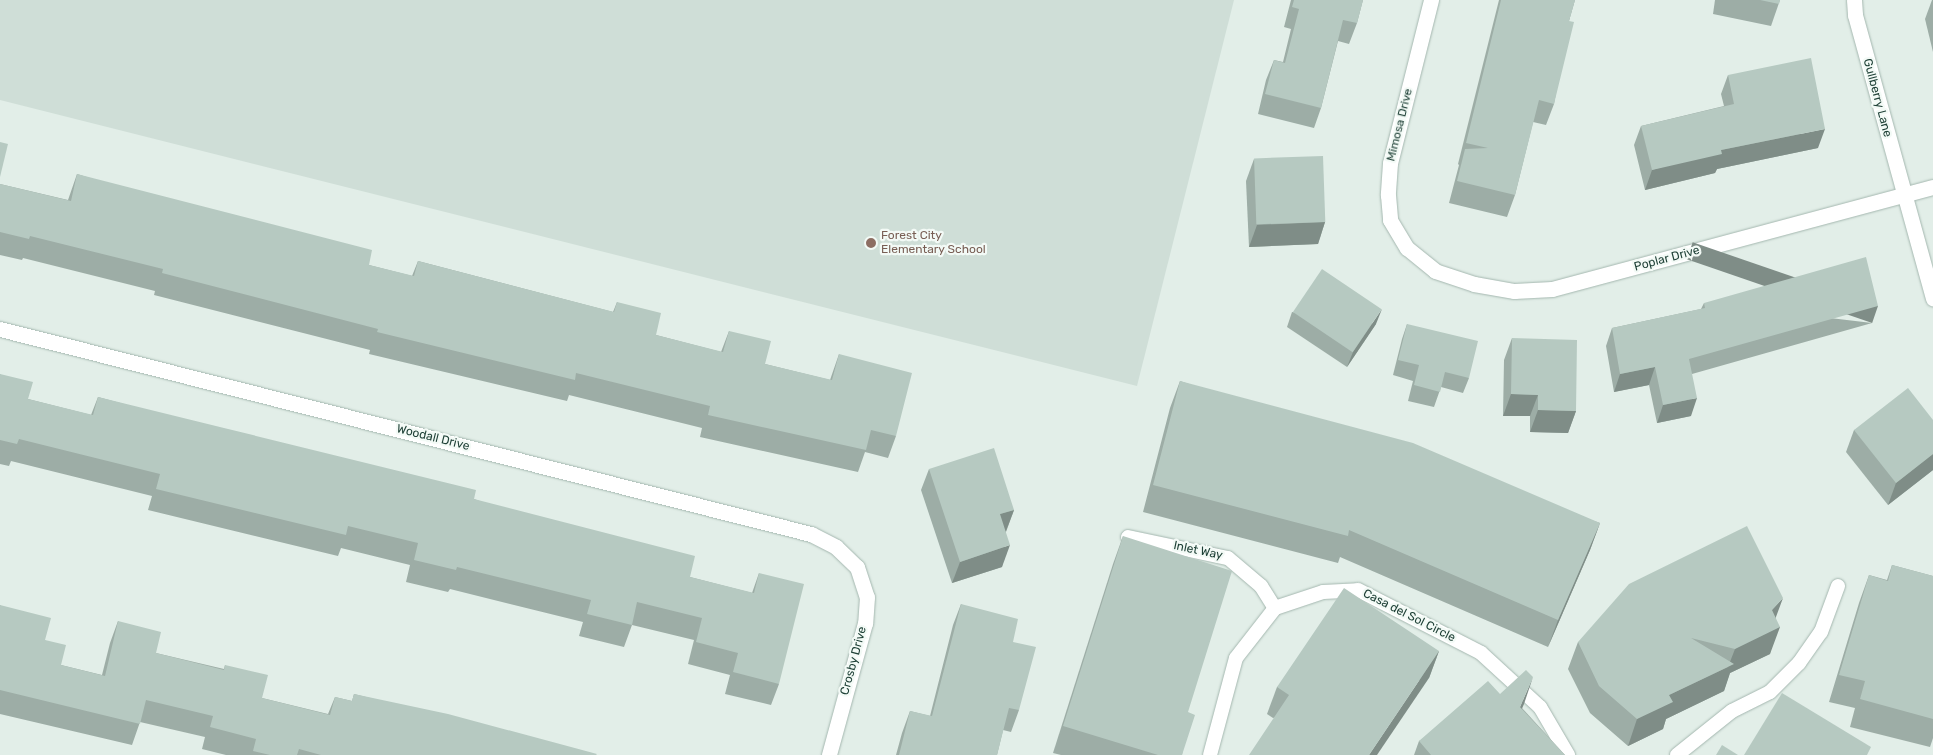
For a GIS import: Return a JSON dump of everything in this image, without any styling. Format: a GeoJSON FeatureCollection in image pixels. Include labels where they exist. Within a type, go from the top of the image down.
{"type":"FeatureCollection","features":[{"type":"Feature","properties":{"kind":"street","name":"Mimosa Drive"},"geometry":{"type":"LineString","coordinates":[[1407,248],[1390,220],[1390,163],[1431,0]]}},
{"type":"Feature","properties":{"kind":"street","name":"Gullberry Lane"},"geometry":{"type":"LineString","coordinates":[[1854,0],[1855,15],[1933,298]]}},
{"type":"Feature","properties":{"kind":"street","name":"Poplar Drive"},"geometry":{"type":"LineString","coordinates":[[1407,248],[1435,270],[1474,284],[1514,291],[1552,289],[1933,187]]}},
{"type":"Feature","properties":{"kind":"street","name":"Woodall Drive"},"geometry":{"type":"LineString","coordinates":[[0,329],[811,534],[836,548],[857,567]]}},
{"type":"Feature","properties":{"kind":"street","name":"Crosby Drive"},"geometry":{"type":"LineString","coordinates":[[829,755],[865,623],[866,597],[857,567]]}},
{"type":"Feature","properties":{"kind":"lane","name":"Inlet Way"},"geometry":{"type":"LineString","coordinates":[[1128,537],[1228,558],[1261,586],[1275,608]]}},
{"type":"Feature","properties":{"kind":"lane"},"geometry":{"type":"LineString","coordinates":[[1676,755],[1732,711],[1770,692],[1799,664],[1821,632],[1838,586]]}},
{"type":"Feature","properties":{"kind":"lane","name":"Casa del Sol Circle"},"geometry":{"type":"LineString","coordinates":[[1275,608],[1323,592],[1358,590],[1481,653],[1540,706],[1568,755]]}},
{"type":"Feature","properties":{"kind":"lane"},"geometry":{"type":"LineString","coordinates":[[1210,755],[1236,658],[1275,608]]}},
{"type":"Feature","properties":{"kind":"shaded area","name":"Forest City Elementary School"},"geometry":{"type":"Polygon","coordinates":[[[0,0],[1234,0],[1137,386],[0,100],[0,0]]]}},
{"type":"Feature","properties":{"kind":"building"},"geometry":{"type":"Polygon","coordinates":[[[1294,0],[1363,0],[1357,23],[1343,20],[1321,108],[1265,94],[1274,60],[1285,63],[1299,9],[1292,7],[1294,0]]]}},
{"type":"Feature","properties":{"kind":"building"},"geometry":{"type":"Polygon","coordinates":[[[1501,0],[1575,0],[1569,21],[1574,22],[1554,104],[1539,100],[1515,195],[1457,181],[1465,149],[1488,148],[1466,143],[1501,0]]]}},
{"type":"Feature","properties":{"kind":"building"},"geometry":{"type":"Polygon","coordinates":[[[1760,0],[1780,0],[1779,4],[1760,0]]]}},
{"type":"Feature","properties":{"kind":"building"},"geometry":{"type":"Polygon","coordinates":[[[1811,58],[1825,129],[1721,150],[1722,154],[1652,170],[1641,126],[1734,104],[1728,75],[1811,58]]]}},
{"type":"Feature","properties":{"kind":"building"},"geometry":{"type":"Polygon","coordinates":[[[0,142],[8,144],[0,177],[0,142]]]}},
{"type":"Feature","properties":{"kind":"building"},"geometry":{"type":"Polygon","coordinates":[[[1323,156],[1325,222],[1256,224],[1254,158],[1323,156]]]}},
{"type":"Feature","properties":{"kind":"building"},"geometry":{"type":"Polygon","coordinates":[[[77,174],[372,250],[369,265],[414,276],[418,261],[614,312],[617,302],[661,313],[656,335],[723,352],[729,331],[771,341],[765,364],[832,380],[839,354],[912,373],[896,436],[871,430],[866,450],[708,415],[710,406],[576,373],[575,380],[377,332],[378,329],[162,273],[163,269],[30,236],[29,239],[0,232],[0,184],[71,201],[77,174]]]}},
{"type":"Feature","properties":{"kind":"building"},"geometry":{"type":"Polygon","coordinates":[[[1866,257],[1878,306],[1689,359],[1697,398],[1663,405],[1655,367],[1620,374],[1612,328],[1705,308],[1704,303],[1866,257]]]}},
{"type":"Feature","properties":{"kind":"building"},"geometry":{"type":"Polygon","coordinates":[[[1322,269],[1382,309],[1353,352],[1293,312],[1322,269]]]}},
{"type":"Feature","properties":{"kind":"building"},"geometry":{"type":"Polygon","coordinates":[[[1407,324],[1478,341],[1469,378],[1445,372],[1440,392],[1414,385],[1419,365],[1398,360],[1407,324]]]}},
{"type":"Feature","properties":{"kind":"building"},"geometry":{"type":"Polygon","coordinates":[[[1512,338],[1577,340],[1576,411],[1538,410],[1538,395],[1511,394],[1512,338]]]}},
{"type":"Feature","properties":{"kind":"building"},"geometry":{"type":"Polygon","coordinates":[[[0,374],[33,382],[28,399],[93,415],[98,397],[476,490],[474,499],[695,556],[690,577],[754,593],[759,573],[804,584],[779,684],[733,672],[738,653],[696,642],[702,618],[637,602],[632,625],[587,614],[591,600],[457,567],[456,570],[414,560],[418,543],[348,526],[346,535],[156,489],[160,474],[19,439],[17,444],[0,440],[0,374]]]}},
{"type":"Feature","properties":{"kind":"building"},"geometry":{"type":"Polygon","coordinates":[[[1180,381],[1413,443],[1600,523],[1558,620],[1349,530],[1348,536],[1153,485],[1180,381]]]}},
{"type":"Feature","properties":{"kind":"building"},"geometry":{"type":"Polygon","coordinates":[[[1908,388],[1933,420],[1933,454],[1896,483],[1854,430],[1908,388]]]}},
{"type":"Feature","properties":{"kind":"building"},"geometry":{"type":"Polygon","coordinates":[[[994,448],[1014,510],[1000,514],[1010,545],[960,562],[929,469],[994,448]]]}},
{"type":"Feature","properties":{"kind":"building"},"geometry":{"type":"Polygon","coordinates":[[[1747,526],[1783,598],[1772,610],[1780,627],[1735,649],[1691,638],[1734,664],[1669,695],[1673,702],[1637,719],[1599,686],[1578,642],[1629,584],[1747,526]]]}},
{"type":"Feature","properties":{"kind":"building"},"geometry":{"type":"Polygon","coordinates":[[[1123,536],[1232,571],[1188,712],[1195,715],[1182,755],[1158,755],[1063,726],[1123,536]]]}},
{"type":"Feature","properties":{"kind":"building"},"geometry":{"type":"Polygon","coordinates":[[[1892,565],[1933,576],[1933,719],[1860,699],[1865,681],[1839,675],[1869,575],[1888,581],[1892,565]]]}},
{"type":"Feature","properties":{"kind":"building"},"geometry":{"type":"Polygon","coordinates":[[[1344,588],[1439,651],[1369,755],[1249,755],[1289,695],[1277,687],[1344,588]]]}},
{"type":"Feature","properties":{"kind":"building"},"geometry":{"type":"Polygon","coordinates":[[[961,604],[1018,619],[1013,642],[1036,647],[1019,710],[1009,708],[997,755],[899,755],[910,711],[932,716],[961,604]]]}},
{"type":"Feature","properties":{"kind":"building"},"geometry":{"type":"Polygon","coordinates":[[[0,605],[51,618],[45,640],[66,645],[61,665],[105,676],[118,621],[161,632],[156,653],[224,670],[225,665],[268,675],[262,698],[330,715],[335,697],[352,701],[354,694],[448,714],[597,754],[321,755],[299,749],[297,755],[270,755],[253,751],[256,739],[210,727],[213,716],[146,700],[140,724],[0,690],[0,605]]]}},
{"type":"Feature","properties":{"kind":"building"},"geometry":{"type":"Polygon","coordinates":[[[1526,670],[1533,677],[1520,707],[1565,755],[1431,755],[1419,741],[1488,681],[1500,694],[1526,670]]]}},
{"type":"Feature","properties":{"kind":"building"},"geometry":{"type":"Polygon","coordinates":[[[1782,693],[1871,747],[1867,755],[1744,755],[1782,693]]]}},
{"type":"Feature","properties":{"kind":"building"},"geometry":{"type":"Polygon","coordinates":[[[1722,745],[1738,755],[1716,755],[1722,745]]]}},
{"type":"Feature","properties":{"kind":"place","name":"Forest City Elementary School"},"geometry":{"type":"Point","coordinates":[871,243]}}]}
